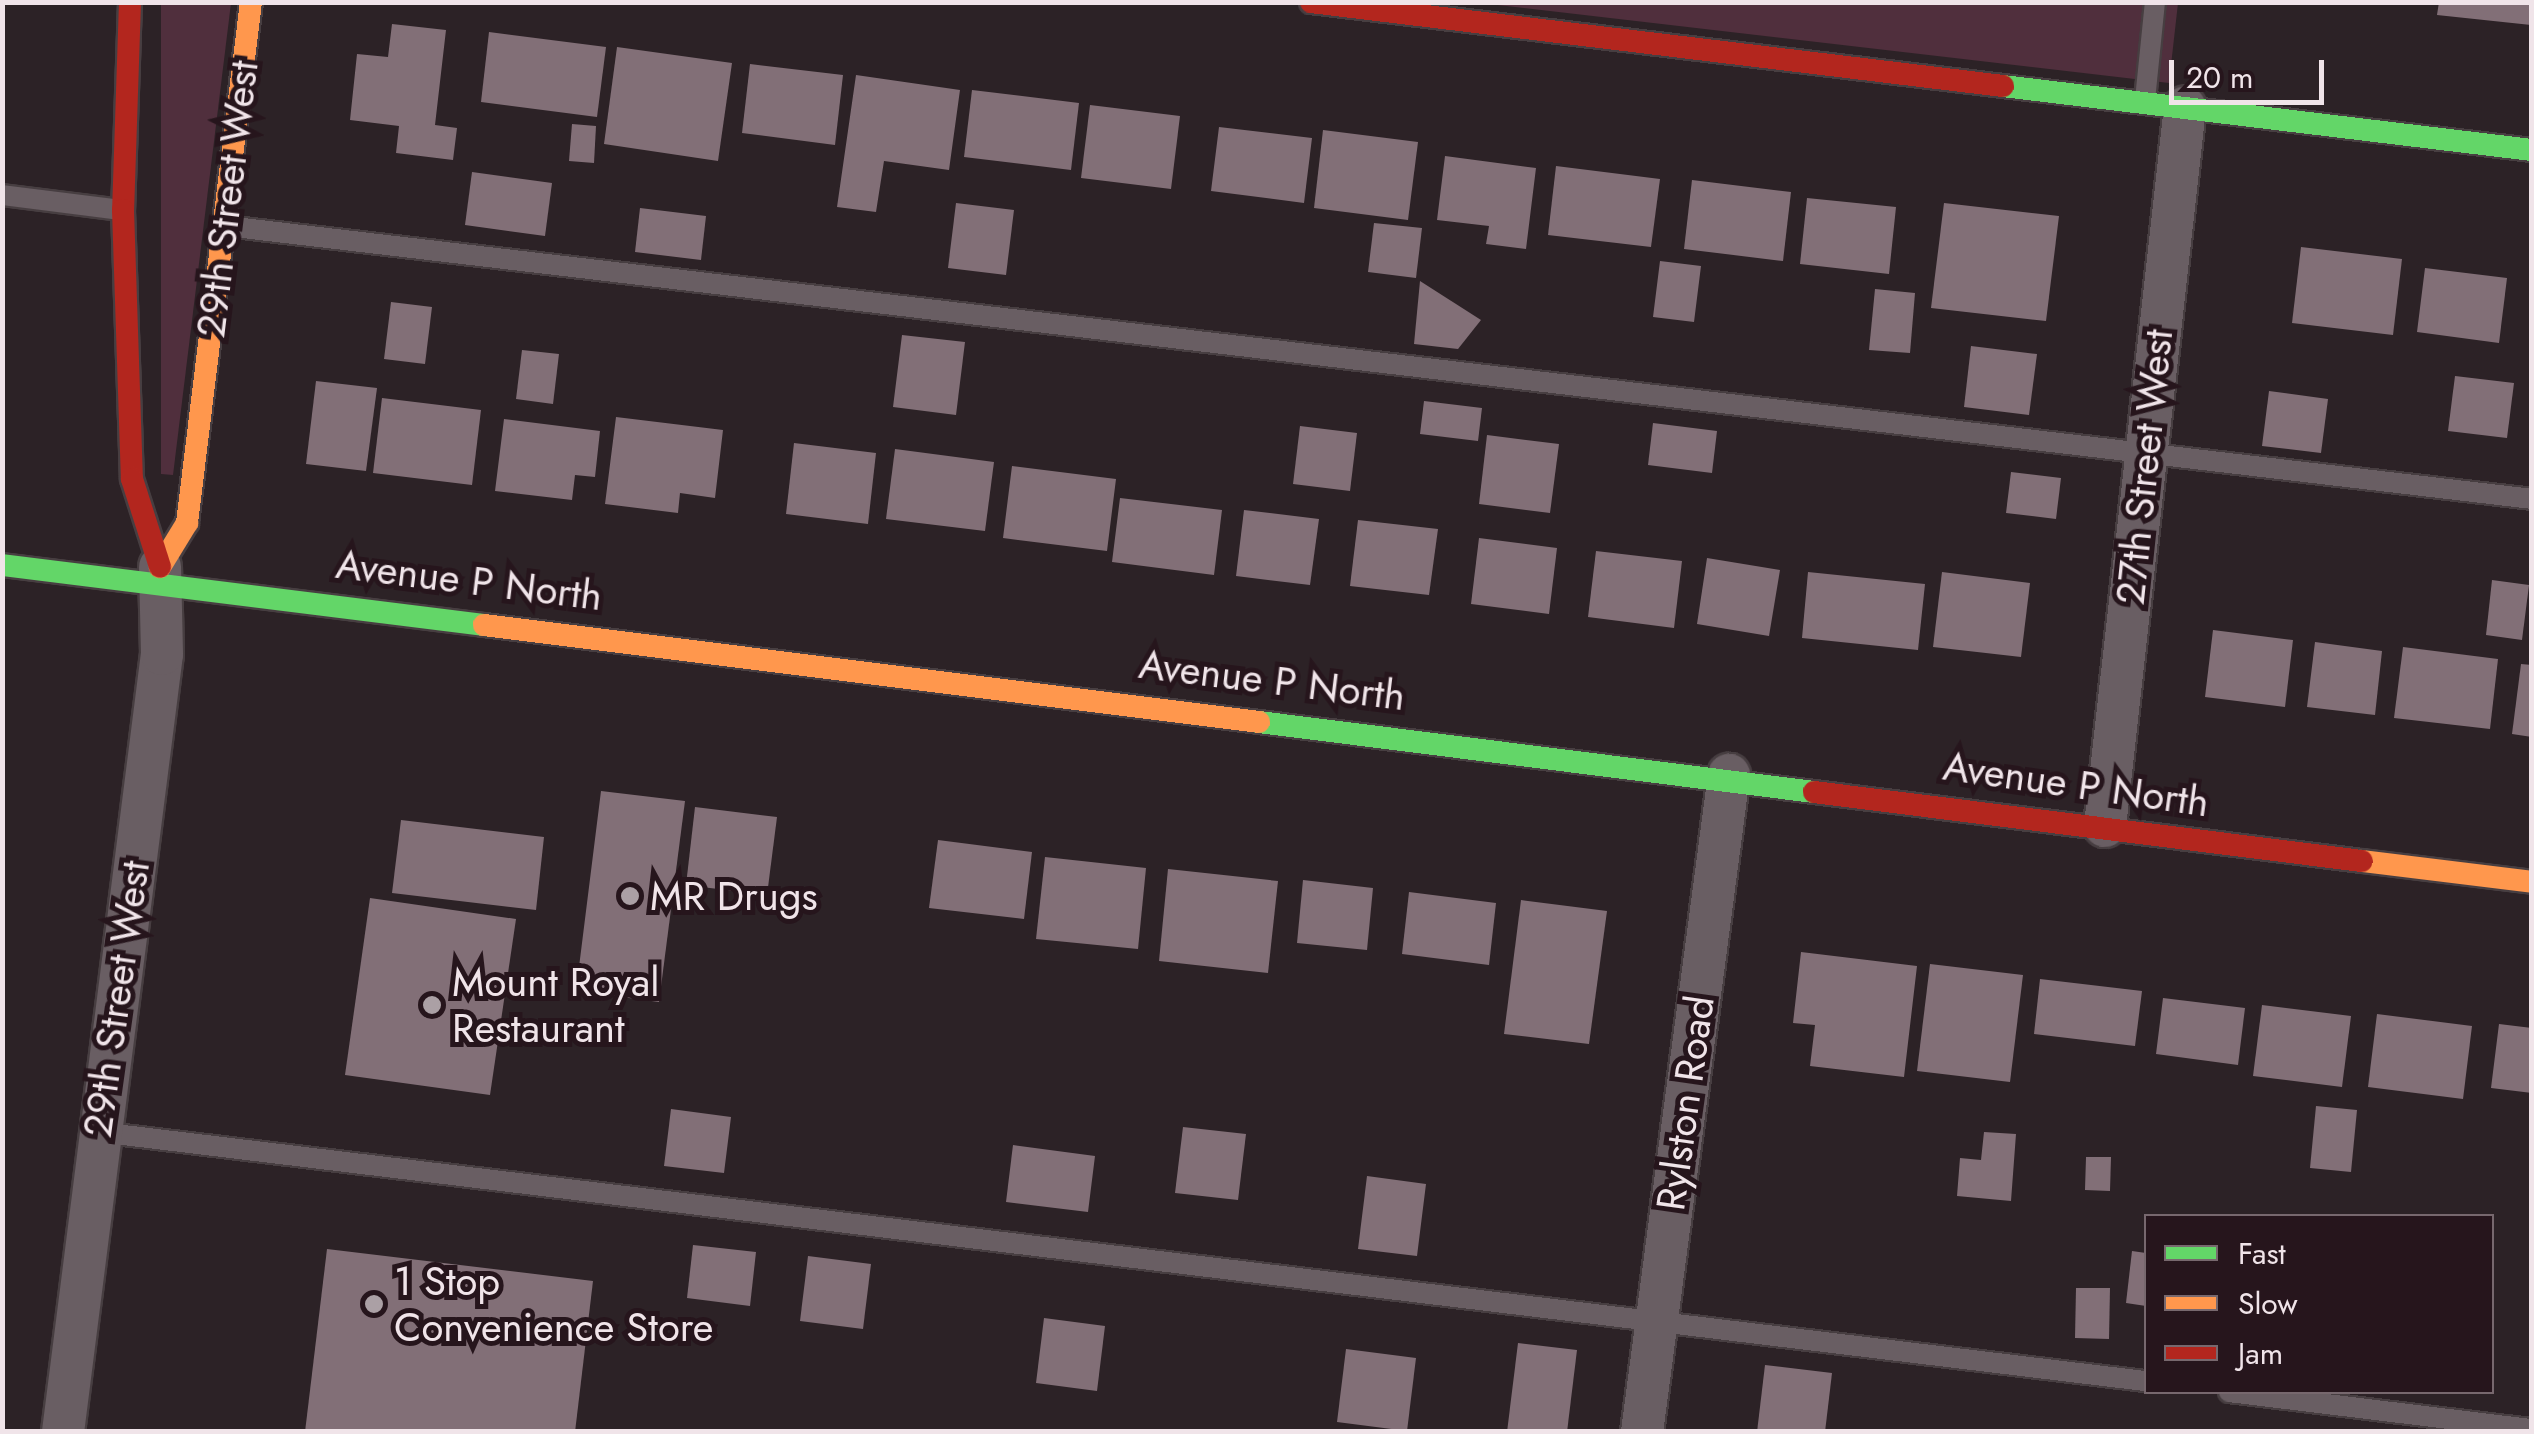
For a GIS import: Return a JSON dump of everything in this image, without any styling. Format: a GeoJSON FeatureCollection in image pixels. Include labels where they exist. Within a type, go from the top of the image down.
{"type":"FeatureCollection","features":[{"type":"Feature","properties":{"kind":"main road","name":"29th Street West"},"geometry":{"type":"LineString","coordinates":[[130,2],[122,210],[132,479],[160,575]]}},
{"type":"Feature","properties":{"kind":"main road","name":"29th Street West"},"geometry":{"type":"LineString","coordinates":[[160,575],[187,523],[251,2]]}},
{"type":"Feature","properties":{"kind":"main road"},"geometry":{"type":"LineString","coordinates":[[1311,2],[2532,150]]}},
{"type":"Feature","properties":{"kind":"main road","name":"Avenue P North"},"geometry":{"type":"LineString","coordinates":[[2,565],[160,575],[1729,775],[2532,882]]}},
{"type":"Feature","properties":{"kind":"street","name":"27th Street West"},"geometry":{"type":"LineString","coordinates":[[2105,826],[2144,451],[2165,104]]}},
{"type":"Feature","properties":{"kind":"street","name":"29th Street West"},"geometry":{"type":"LineString","coordinates":[[63,1432],[98,1132],[162,654],[160,575]]}},
{"type":"Feature","properties":{"kind":"street","name":"Rylston Road"},"geometry":{"type":"LineString","coordinates":[[1642,1432],[1729,775]]}},
{"type":"Feature","properties":{"kind":"lane"},"geometry":{"type":"LineString","coordinates":[[2155,2],[2165,104]]}},
{"type":"Feature","properties":{"kind":"lane"},"geometry":{"type":"LineString","coordinates":[[2,196],[122,210]]}},
{"type":"Feature","properties":{"kind":"lane"},"geometry":{"type":"LineString","coordinates":[[224,226],[2532,499]]}},
{"type":"Feature","properties":{"kind":"lane"},"geometry":{"type":"LineString","coordinates":[[98,1132],[2144,1382]]}},
{"type":"Feature","properties":{"kind":"lane"},"geometry":{"type":"LineString","coordinates":[[2246,1394],[2532,1428]]}},
{"type":"Feature","properties":{"kind":"shaded area"},"geometry":{"type":"Polygon","coordinates":[[[161,3],[231,3],[173,475],[161,474],[161,3]]]}},
{"type":"Feature","properties":{"kind":"shaded area"},"geometry":{"type":"Polygon","coordinates":[[[1480,3],[2178,3],[2169,83],[1480,3]]]}},
{"type":"Feature","properties":{"kind":"building"},"geometry":{"type":"Polygon","coordinates":[[[2439,2],[2532,2],[2531,25],[2437,15],[2439,2]]]}},
{"type":"Feature","properties":{"kind":"building"},"geometry":{"type":"Polygon","coordinates":[[[392,24],[446,30],[435,125],[457,128],[453,160],[396,153],[399,126],[350,120],[357,54],[388,57],[392,24]]]}},
{"type":"Feature","properties":{"kind":"building"},"geometry":{"type":"Polygon","coordinates":[[[489,32],[606,47],[597,117],[481,102],[489,32]]]}},
{"type":"Feature","properties":{"kind":"building"},"geometry":{"type":"Polygon","coordinates":[[[617,47],[732,63],[718,161],[604,144],[617,47]]]}},
{"type":"Feature","properties":{"kind":"building"},"geometry":{"type":"Polygon","coordinates":[[[750,64],[843,75],[835,145],[742,133],[750,64]]]}},
{"type":"Feature","properties":{"kind":"building"},"geometry":{"type":"Polygon","coordinates":[[[856,75],[960,90],[949,170],[884,161],[876,212],[837,207],[856,75]]]}},
{"type":"Feature","properties":{"kind":"building"},"geometry":{"type":"Polygon","coordinates":[[[972,90],[1079,103],[1071,170],[964,157],[972,90]]]}},
{"type":"Feature","properties":{"kind":"building"},"geometry":{"type":"Polygon","coordinates":[[[1090,105],[1180,116],[1171,189],[1081,178],[1090,105]]]}},
{"type":"Feature","properties":{"kind":"building"},"geometry":{"type":"Polygon","coordinates":[[[572,124],[596,126],[594,163],[569,161],[572,124]]]}},
{"type":"Feature","properties":{"kind":"building"},"geometry":{"type":"Polygon","coordinates":[[[1219,127],[1312,138],[1304,203],[1211,191],[1219,127]]]}},
{"type":"Feature","properties":{"kind":"building"},"geometry":{"type":"Polygon","coordinates":[[[1323,130],[1418,142],[1408,220],[1314,208],[1323,130]]]}},
{"type":"Feature","properties":{"kind":"building"},"geometry":{"type":"Polygon","coordinates":[[[1445,156],[1536,168],[1526,249],[1486,244],[1489,226],[1437,220],[1445,156]]]}},
{"type":"Feature","properties":{"kind":"building"},"geometry":{"type":"Polygon","coordinates":[[[1556,166],[1660,179],[1651,247],[1548,235],[1556,166]]]}},
{"type":"Feature","properties":{"kind":"building"},"geometry":{"type":"Polygon","coordinates":[[[472,172],[552,183],[545,236],[465,225],[472,172]]]}},
{"type":"Feature","properties":{"kind":"building"},"geometry":{"type":"Polygon","coordinates":[[[1692,180],[1791,192],[1783,261],[1684,249],[1692,180]]]}},
{"type":"Feature","properties":{"kind":"building"},"geometry":{"type":"Polygon","coordinates":[[[1807,198],[1896,207],[1889,274],[1800,264],[1807,198]]]}},
{"type":"Feature","properties":{"kind":"building"},"geometry":{"type":"Polygon","coordinates":[[[956,203],[1014,210],[1006,275],[948,268],[956,203]]]}},
{"type":"Feature","properties":{"kind":"building"},"geometry":{"type":"Polygon","coordinates":[[[1944,203],[2059,216],[2046,321],[1931,308],[1944,203]]]}},
{"type":"Feature","properties":{"kind":"building"},"geometry":{"type":"Polygon","coordinates":[[[640,208],[706,216],[701,260],[635,252],[640,208]]]}},
{"type":"Feature","properties":{"kind":"building"},"geometry":{"type":"Polygon","coordinates":[[[1374,223],[1422,228],[1416,278],[1368,272],[1374,223]]]}},
{"type":"Feature","properties":{"kind":"building"},"geometry":{"type":"Polygon","coordinates":[[[2301,247],[2402,259],[2393,335],[2292,323],[2301,247]]]}},
{"type":"Feature","properties":{"kind":"building"},"geometry":{"type":"Polygon","coordinates":[[[1660,261],[1701,266],[1694,322],[1653,317],[1660,261]]]}},
{"type":"Feature","properties":{"kind":"building"},"geometry":{"type":"Polygon","coordinates":[[[2425,268],[2507,278],[2499,343],[2417,332],[2425,268]]]}},
{"type":"Feature","properties":{"kind":"building"},"geometry":{"type":"Polygon","coordinates":[[[1420,281],[1481,320],[1458,349],[1414,344],[1420,281]]]}},
{"type":"Feature","properties":{"kind":"building"},"geometry":{"type":"Polygon","coordinates":[[[1875,289],[1915,293],[1910,353],[1869,350],[1875,289]]]}},
{"type":"Feature","properties":{"kind":"building"},"geometry":{"type":"Polygon","coordinates":[[[391,302],[432,307],[425,364],[384,359],[391,302]]]}},
{"type":"Feature","properties":{"kind":"building"},"geometry":{"type":"Polygon","coordinates":[[[902,335],[965,342],[956,415],[893,407],[902,335]]]}},
{"type":"Feature","properties":{"kind":"building"},"geometry":{"type":"Polygon","coordinates":[[[1971,346],[2037,354],[2029,415],[1964,407],[1971,346]]]}},
{"type":"Feature","properties":{"kind":"building"},"geometry":{"type":"Polygon","coordinates":[[[522,350],[559,354],[553,404],[516,399],[522,350]]]}},
{"type":"Feature","properties":{"kind":"building"},"geometry":{"type":"Polygon","coordinates":[[[2455,376],[2514,383],[2507,438],[2448,431],[2455,376]]]}},
{"type":"Feature","properties":{"kind":"building"},"geometry":{"type":"Polygon","coordinates":[[[316,381],[377,388],[366,471],[306,464],[316,381]]]}},
{"type":"Feature","properties":{"kind":"building"},"geometry":{"type":"Polygon","coordinates":[[[2269,391],[2328,399],[2321,453],[2262,446],[2269,391]]]}},
{"type":"Feature","properties":{"kind":"building"},"geometry":{"type":"Polygon","coordinates":[[[382,398],[481,410],[472,485],[373,473],[382,398]]]}},
{"type":"Feature","properties":{"kind":"building"},"geometry":{"type":"Polygon","coordinates":[[[1424,401],[1482,408],[1478,441],[1420,434],[1424,401]]]}},
{"type":"Feature","properties":{"kind":"building"},"geometry":{"type":"Polygon","coordinates":[[[616,417],[723,430],[715,498],[680,493],[678,513],[605,504],[616,417]]]}},
{"type":"Feature","properties":{"kind":"building"},"geometry":{"type":"Polygon","coordinates":[[[504,419],[600,431],[595,477],[575,475],[572,500],[495,491],[504,419]]]}},
{"type":"Feature","properties":{"kind":"building"},"geometry":{"type":"Polygon","coordinates":[[[1653,423],[1717,431],[1712,473],[1648,465],[1653,423]]]}},
{"type":"Feature","properties":{"kind":"building"},"geometry":{"type":"Polygon","coordinates":[[[1300,426],[1357,433],[1350,491],[1293,484],[1300,426]]]}},
{"type":"Feature","properties":{"kind":"building"},"geometry":{"type":"Polygon","coordinates":[[[1487,435],[1559,444],[1550,513],[1479,504],[1487,435]]]}},
{"type":"Feature","properties":{"kind":"building"},"geometry":{"type":"Polygon","coordinates":[[[794,443],[876,453],[868,524],[786,514],[794,443]]]}},
{"type":"Feature","properties":{"kind":"building"},"geometry":{"type":"Polygon","coordinates":[[[895,449],[994,462],[985,531],[886,519],[895,449]]]}},
{"type":"Feature","properties":{"kind":"building"},"geometry":{"type":"Polygon","coordinates":[[[1012,466],[1116,479],[1107,551],[1003,538],[1012,466]]]}},
{"type":"Feature","properties":{"kind":"building"},"geometry":{"type":"Polygon","coordinates":[[[2011,472],[2061,478],[2056,519],[2006,513],[2011,472]]]}},
{"type":"Feature","properties":{"kind":"building"},"geometry":{"type":"Polygon","coordinates":[[[1120,498],[1222,510],[1214,575],[1112,562],[1120,498]]]}},
{"type":"Feature","properties":{"kind":"building"},"geometry":{"type":"Polygon","coordinates":[[[1244,510],[1319,519],[1310,585],[1236,576],[1244,510]]]}},
{"type":"Feature","properties":{"kind":"building"},"geometry":{"type":"Polygon","coordinates":[[[1358,520],[1438,529],[1429,595],[1350,586],[1358,520]]]}},
{"type":"Feature","properties":{"kind":"building"},"geometry":{"type":"Polygon","coordinates":[[[1479,538],[1557,548],[1549,614],[1471,604],[1479,538]]]}},
{"type":"Feature","properties":{"kind":"building"},"geometry":{"type":"Polygon","coordinates":[[[1596,551],[1682,561],[1674,628],[1588,617],[1596,551]]]}},
{"type":"Feature","properties":{"kind":"building"},"geometry":{"type":"Polygon","coordinates":[[[1707,558],[1780,570],[1769,636],[1697,624],[1707,558]]]}},
{"type":"Feature","properties":{"kind":"building"},"geometry":{"type":"Polygon","coordinates":[[[1808,572],[1925,584],[1918,650],[1802,638],[1808,572]]]}},
{"type":"Feature","properties":{"kind":"building"},"geometry":{"type":"Polygon","coordinates":[[[1942,572],[2030,583],[2021,657],[1933,647],[1942,572]]]}},
{"type":"Feature","properties":{"kind":"building"},"geometry":{"type":"Polygon","coordinates":[[[2492,580],[2529,585],[2522,640],[2486,635],[2492,580]]]}},
{"type":"Feature","properties":{"kind":"building"},"geometry":{"type":"Polygon","coordinates":[[[2213,630],[2293,640],[2285,707],[2205,697],[2213,630]]]}},
{"type":"Feature","properties":{"kind":"building"},"geometry":{"type":"Polygon","coordinates":[[[2315,642],[2382,651],[2375,715],[2307,707],[2315,642]]]}},
{"type":"Feature","properties":{"kind":"building"},"geometry":{"type":"Polygon","coordinates":[[[2403,647],[2498,659],[2490,729],[2394,718],[2403,647]]]}},
{"type":"Feature","properties":{"kind":"building"},"geometry":{"type":"Polygon","coordinates":[[[2521,664],[2532,665],[2532,737],[2512,734],[2521,664]]]}},
{"type":"Feature","properties":{"kind":"building","name":"MR Drugs"},"geometry":{"type":"Polygon","coordinates":[[[601,791],[685,801],[659,1002],[576,991],[601,791]]]}},
{"type":"Feature","properties":{"kind":"building"},"geometry":{"type":"Polygon","coordinates":[[[695,807],[777,817],[767,895],[686,885],[695,807]]]}},
{"type":"Feature","properties":{"kind":"building"},"geometry":{"type":"Polygon","coordinates":[[[401,820],[544,837],[536,910],[392,893],[401,820]]]}},
{"type":"Feature","properties":{"kind":"building"},"geometry":{"type":"Polygon","coordinates":[[[938,840],[1032,852],[1024,919],[929,908],[938,840]]]}},
{"type":"Feature","properties":{"kind":"building"},"geometry":{"type":"Polygon","coordinates":[[[1045,857],[1146,868],[1138,949],[1036,939],[1045,857]]]}},
{"type":"Feature","properties":{"kind":"building"},"geometry":{"type":"Polygon","coordinates":[[[1168,869],[1278,881],[1268,973],[1159,961],[1168,869]]]}},
{"type":"Feature","properties":{"kind":"building"},"geometry":{"type":"Polygon","coordinates":[[[1303,880],[1373,888],[1367,950],[1297,943],[1303,880]]]}},
{"type":"Feature","properties":{"kind":"building"},"geometry":{"type":"Polygon","coordinates":[[[1409,892],[1496,903],[1489,965],[1402,954],[1409,892]]]}},
{"type":"Feature","properties":{"kind":"building"},"geometry":{"type":"Polygon","coordinates":[[[370,898],[516,919],[490,1095],[345,1075],[370,898]]]}},
{"type":"Feature","properties":{"kind":"building"},"geometry":{"type":"Polygon","coordinates":[[[1521,900],[1607,911],[1589,1044],[1504,1034],[1521,900]]]}},
{"type":"Feature","properties":{"kind":"building"},"geometry":{"type":"Polygon","coordinates":[[[1801,952],[1917,966],[1904,1077],[1810,1066],[1815,1025],[1793,1023],[1801,952]]]}},
{"type":"Feature","properties":{"kind":"building"},"geometry":{"type":"Polygon","coordinates":[[[1930,964],[2023,975],[2010,1082],[1917,1071],[1930,964]]]}},
{"type":"Feature","properties":{"kind":"building"},"geometry":{"type":"Polygon","coordinates":[[[2040,979],[2142,991],[2135,1046],[2034,1034],[2040,979]]]}},
{"type":"Feature","properties":{"kind":"building"},"geometry":{"type":"Polygon","coordinates":[[[2163,998],[2245,1008],[2238,1065],[2156,1054],[2163,998]]]}},
{"type":"Feature","properties":{"kind":"building"},"geometry":{"type":"Polygon","coordinates":[[[2262,1005],[2351,1016],[2342,1087],[2253,1076],[2262,1005]]]}},
{"type":"Feature","properties":{"kind":"building"},"geometry":{"type":"Polygon","coordinates":[[[2377,1014],[2472,1026],[2463,1099],[2368,1087],[2377,1014]]]}},
{"type":"Feature","properties":{"kind":"building"},"geometry":{"type":"Polygon","coordinates":[[[2499,1024],[2532,1028],[2532,1093],[2491,1088],[2499,1024]]]}},
{"type":"Feature","properties":{"kind":"building"},"geometry":{"type":"Polygon","coordinates":[[[2316,1106],[2357,1110],[2351,1172],[2310,1168],[2316,1106]]]}},
{"type":"Feature","properties":{"kind":"building"},"geometry":{"type":"Polygon","coordinates":[[[671,1109],[731,1117],[724,1173],[664,1166],[671,1109]]]}},
{"type":"Feature","properties":{"kind":"building"},"geometry":{"type":"Polygon","coordinates":[[[1183,1127],[1246,1134],[1238,1200],[1175,1193],[1183,1127]]]}},
{"type":"Feature","properties":{"kind":"building"},"geometry":{"type":"Polygon","coordinates":[[[1984,1132],[2016,1134],[2011,1201],[1957,1196],[1960,1158],[1981,1160],[1984,1132]]]}},
{"type":"Feature","properties":{"kind":"building"},"geometry":{"type":"Polygon","coordinates":[[[1013,1145],[1095,1156],[1088,1212],[1006,1202],[1013,1145]]]}},
{"type":"Feature","properties":{"kind":"building"},"geometry":{"type":"Polygon","coordinates":[[[2086,1157],[2111,1157],[2110,1191],[2085,1190],[2086,1157]]]}},
{"type":"Feature","properties":{"kind":"building"},"geometry":{"type":"Polygon","coordinates":[[[1367,1176],[1426,1184],[1417,1256],[1358,1249],[1367,1176]]]}},
{"type":"Feature","properties":{"kind":"building"},"geometry":{"type":"Polygon","coordinates":[[[693,1245],[756,1252],[750,1306],[687,1298],[693,1245]]]}},
{"type":"Feature","properties":{"kind":"building"},"geometry":{"type":"Polygon","coordinates":[[[327,1249],[593,1281],[575,1432],[305,1432],[327,1249]]]}},
{"type":"Feature","properties":{"kind":"building"},"geometry":{"type":"Polygon","coordinates":[[[2132,1251],[2144,1253],[2144,1306],[2126,1303],[2132,1251]]]}},
{"type":"Feature","properties":{"kind":"building"},"geometry":{"type":"Polygon","coordinates":[[[808,1256],[871,1264],[863,1329],[800,1321],[808,1256]]]}},
{"type":"Feature","properties":{"kind":"building"},"geometry":{"type":"Polygon","coordinates":[[[2076,1288],[2110,1288],[2109,1339],[2075,1338],[2076,1288]]]}},
{"type":"Feature","properties":{"kind":"building"},"geometry":{"type":"Polygon","coordinates":[[[1044,1318],[1105,1326],[1097,1391],[1036,1383],[1044,1318]]]}},
{"type":"Feature","properties":{"kind":"building"},"geometry":{"type":"Polygon","coordinates":[[[1518,1343],[1577,1350],[1567,1432],[1507,1432],[1518,1343]]]}},
{"type":"Feature","properties":{"kind":"building"},"geometry":{"type":"Polygon","coordinates":[[[1346,1349],[1416,1358],[1407,1431],[1337,1422],[1346,1349]]]}},
{"type":"Feature","properties":{"kind":"building"},"geometry":{"type":"Polygon","coordinates":[[[1765,1365],[1832,1373],[1825,1432],[1757,1432],[1765,1365]]]}},
{"type":"Feature","properties":{"kind":"traffic: fast"},"geometry":{"type":"LineString","coordinates":[[2003,86],[2532,150]]}},
{"type":"Feature","properties":{"kind":"traffic: fast"},"geometry":{"type":"LineString","coordinates":[[2,565],[484,625]]}},
{"type":"Feature","properties":{"kind":"traffic: fast"},"geometry":{"type":"LineString","coordinates":[[1259,722],[1814,792]]}},
{"type":"Feature","properties":{"kind":"traffic: slow"},"geometry":{"type":"LineString","coordinates":[[160,567],[187,523],[251,2]]}},
{"type":"Feature","properties":{"kind":"traffic: slow"},"geometry":{"type":"LineString","coordinates":[[484,625],[1259,722]]}},
{"type":"Feature","properties":{"kind":"traffic: slow"},"geometry":{"type":"LineString","coordinates":[[2362,861],[2532,882]]}},
{"type":"Feature","properties":{"kind":"traffic: jam"},"geometry":{"type":"LineString","coordinates":[[130,2],[123,210],[132,479],[160,567]]}},
{"type":"Feature","properties":{"kind":"traffic: jam"},"geometry":{"type":"LineString","coordinates":[[1311,2],[2003,86]]}},
{"type":"Feature","properties":{"kind":"traffic: jam"},"geometry":{"type":"LineString","coordinates":[[1814,792],[2362,861]]}},
{"type":"Feature","properties":{"kind":"place","name":"MR Drugs"},"geometry":{"type":"Point","coordinates":[630,896]}},
{"type":"Feature","properties":{"kind":"place","name":"Mount Royal Restaurant"},"geometry":{"type":"Point","coordinates":[432,1005]}},
{"type":"Feature","properties":{"kind":"place","name":"1 Stop Convenience Store"},"geometry":{"type":"Point","coordinates":[374,1304]}}]}
